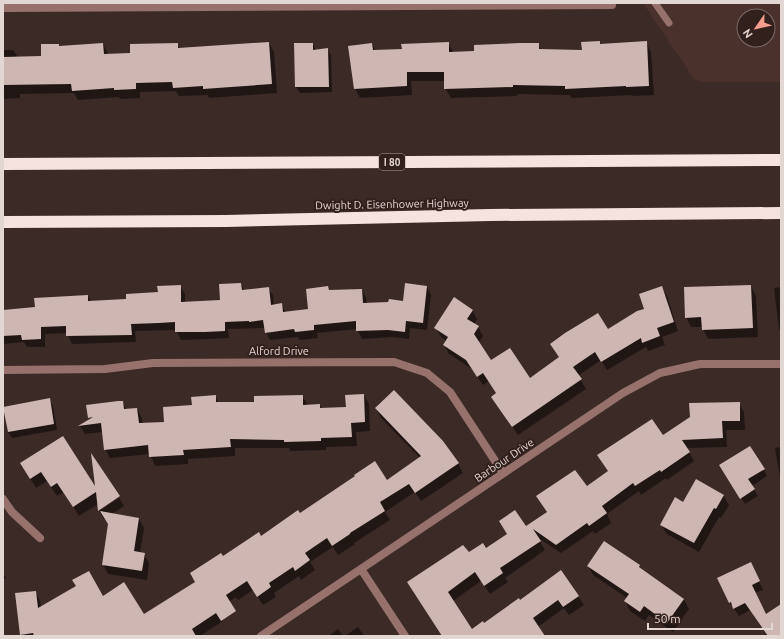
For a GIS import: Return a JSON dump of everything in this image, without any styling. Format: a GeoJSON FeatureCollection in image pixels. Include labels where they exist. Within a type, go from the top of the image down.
{"type":"FeatureCollection","features":[{"type":"Feature","properties":{"kind":"highway","name":"I 80"},"geometry":{"type":"LineString","coordinates":[[3,164],[781,160]]}},
{"type":"Feature","properties":{"kind":"highway","name":"Dwight D. Eisenhower Highway"},"geometry":{"type":"LineString","coordinates":[[3,222],[234,221],[490,214],[781,213]]}},
{"type":"Feature","properties":{"kind":"street"},"geometry":{"type":"LineString","coordinates":[[3,8],[244,5],[612,5]]}},
{"type":"Feature","properties":{"kind":"street","name":"Alford Drive"},"geometry":{"type":"LineString","coordinates":[[3,370],[105,369],[153,363],[394,362],[427,373],[450,392],[503,473]]}},
{"type":"Feature","properties":{"kind":"street","name":"Barbour Drive"},"geometry":{"type":"LineString","coordinates":[[261,636],[623,393],[660,373],[700,364],[781,364]]}},
{"type":"Feature","properties":{"kind":"street"},"geometry":{"type":"LineString","coordinates":[[3,498],[12,512],[40,538]]}},
{"type":"Feature","properties":{"kind":"street"},"geometry":{"type":"LineString","coordinates":[[361,569],[405,636]]}},
{"type":"Feature","properties":{"kind":"lane"},"geometry":{"type":"LineString","coordinates":[[655,3],[669,23]]}},
{"type":"Feature","properties":{"kind":"shaded area"},"geometry":{"type":"Polygon","coordinates":[[[643,3],[781,3],[781,82],[703,82],[694,79],[643,3]]]}},
{"type":"Feature","properties":{"kind":"building"},"geometry":{"type":"Polygon","coordinates":[[[600,41],[600,44],[647,41],[649,86],[565,89],[565,86],[513,85],[513,87],[444,89],[444,72],[407,72],[407,86],[354,89],[348,46],[372,43],[373,50],[402,49],[401,44],[449,42],[449,52],[474,51],[474,45],[539,43],[539,49],[582,50],[581,42],[600,41]]]}},
{"type":"Feature","properties":{"kind":"building"},"geometry":{"type":"Polygon","coordinates":[[[269,42],[272,84],[203,89],[203,86],[173,88],[172,82],[136,83],[136,89],[114,90],[114,88],[72,91],[71,84],[3,85],[3,57],[41,56],[41,44],[59,44],[59,46],[103,43],[104,54],[130,53],[130,44],[178,43],[178,48],[269,42]]]}},
{"type":"Feature","properties":{"kind":"building"},"geometry":{"type":"Polygon","coordinates":[[[294,43],[313,43],[313,50],[328,48],[329,87],[295,87],[294,43]]]}},
{"type":"Feature","properties":{"kind":"building"},"geometry":{"type":"Polygon","coordinates":[[[241,283],[242,290],[269,287],[271,305],[282,303],[283,312],[308,309],[306,289],[328,286],[329,290],[362,289],[363,303],[388,302],[389,299],[403,301],[405,283],[427,286],[423,323],[406,321],[405,332],[388,330],[356,331],[356,321],[314,325],[314,330],[295,332],[294,329],[265,333],[263,320],[249,322],[225,322],[225,331],[205,332],[175,332],[175,322],[131,324],[132,335],[66,336],[66,326],[41,327],[41,339],[22,340],[21,335],[3,336],[3,310],[35,307],[34,298],[88,295],[88,301],[126,299],[126,294],[158,292],[157,286],[181,285],[181,302],[220,300],[219,284],[241,283]]]}},
{"type":"Feature","properties":{"kind":"building"},"geometry":{"type":"Polygon","coordinates":[[[751,285],[753,328],[702,330],[701,317],[685,318],[684,287],[751,285]]]}},
{"type":"Feature","properties":{"kind":"building"},"geometry":{"type":"Polygon","coordinates":[[[662,286],[674,322],[657,328],[660,336],[642,343],[641,338],[601,362],[595,352],[573,367],[582,379],[512,427],[491,397],[496,393],[483,373],[477,377],[466,360],[443,345],[448,337],[434,328],[454,297],[473,310],[467,319],[479,326],[474,334],[491,360],[510,348],[530,378],[559,357],[550,344],[565,333],[598,313],[608,329],[637,311],[644,309],[639,294],[662,286]]]}},
{"type":"Feature","properties":{"kind":"building"},"geometry":{"type":"Polygon","coordinates":[[[394,390],[443,441],[459,463],[415,493],[409,484],[380,502],[385,511],[332,546],[327,538],[305,553],[310,560],[295,571],[293,567],[269,583],[271,587],[257,597],[247,581],[226,595],[236,611],[221,621],[216,613],[192,629],[196,636],[34,636],[33,633],[20,635],[15,593],[36,591],[38,608],[76,586],[72,580],[89,571],[103,596],[124,582],[144,614],[195,582],[190,573],[221,553],[223,556],[259,532],[261,536],[298,510],[300,513],[375,461],[387,480],[421,456],[375,408],[394,390]]]}},
{"type":"Feature","properties":{"kind":"building"},"geometry":{"type":"Polygon","coordinates":[[[364,394],[365,422],[351,423],[352,437],[321,438],[321,441],[284,442],[284,440],[230,439],[231,447],[183,450],[184,455],[149,457],[148,445],[104,450],[101,423],[78,426],[93,417],[88,418],[86,405],[118,401],[123,401],[124,409],[137,408],[139,423],[164,422],[163,407],[192,405],[191,397],[216,395],[216,402],[254,402],[254,396],[303,395],[303,405],[320,404],[320,408],[346,407],[345,395],[364,394]]]}},
{"type":"Feature","properties":{"kind":"building"},"geometry":{"type":"Polygon","coordinates":[[[50,398],[54,424],[8,432],[3,407],[50,398]]]}},
{"type":"Feature","properties":{"kind":"building"},"geometry":{"type":"Polygon","coordinates":[[[740,402],[740,421],[722,421],[723,438],[682,440],[690,452],[661,472],[660,470],[635,486],[633,483],[602,506],[607,513],[589,526],[587,523],[556,545],[533,529],[541,541],[500,568],[503,573],[484,586],[475,572],[448,592],[472,629],[483,621],[484,623],[519,598],[520,600],[561,570],[579,596],[563,607],[558,600],[533,618],[545,636],[442,636],[407,582],[463,545],[469,552],[483,543],[486,548],[507,534],[499,521],[515,510],[526,526],[547,512],[536,496],[575,470],[587,486],[608,471],[597,455],[652,419],[663,435],[690,417],[689,403],[740,402]]]}},
{"type":"Feature","properties":{"kind":"building"},"geometry":{"type":"Polygon","coordinates":[[[63,436],[95,486],[91,453],[120,496],[98,511],[96,492],[73,507],[57,483],[51,487],[41,472],[30,479],[20,463],[63,436]]]}},
{"type":"Feature","properties":{"kind":"building"},"geometry":{"type":"Polygon","coordinates":[[[750,446],[765,469],[748,479],[755,489],[740,499],[719,465],[750,446]]]}},
{"type":"Feature","properties":{"kind":"building"},"geometry":{"type":"Polygon","coordinates":[[[696,479],[724,495],[716,509],[714,508],[694,543],[660,525],[675,497],[683,502],[696,479]]]}},
{"type":"Feature","properties":{"kind":"building"},"geometry":{"type":"Polygon","coordinates":[[[100,511],[139,518],[134,551],[145,553],[142,571],[102,565],[108,524],[100,511]]]}},
{"type":"Feature","properties":{"kind":"building"},"geometry":{"type":"Polygon","coordinates":[[[604,541],[640,565],[639,567],[684,599],[667,623],[644,606],[640,612],[624,601],[629,594],[587,566],[604,541]]]}},
{"type":"Feature","properties":{"kind":"building"},"geometry":{"type":"Polygon","coordinates":[[[751,562],[760,581],[752,585],[766,614],[781,604],[781,636],[768,636],[745,603],[733,609],[731,602],[729,603],[717,578],[751,562]]]}}]}
